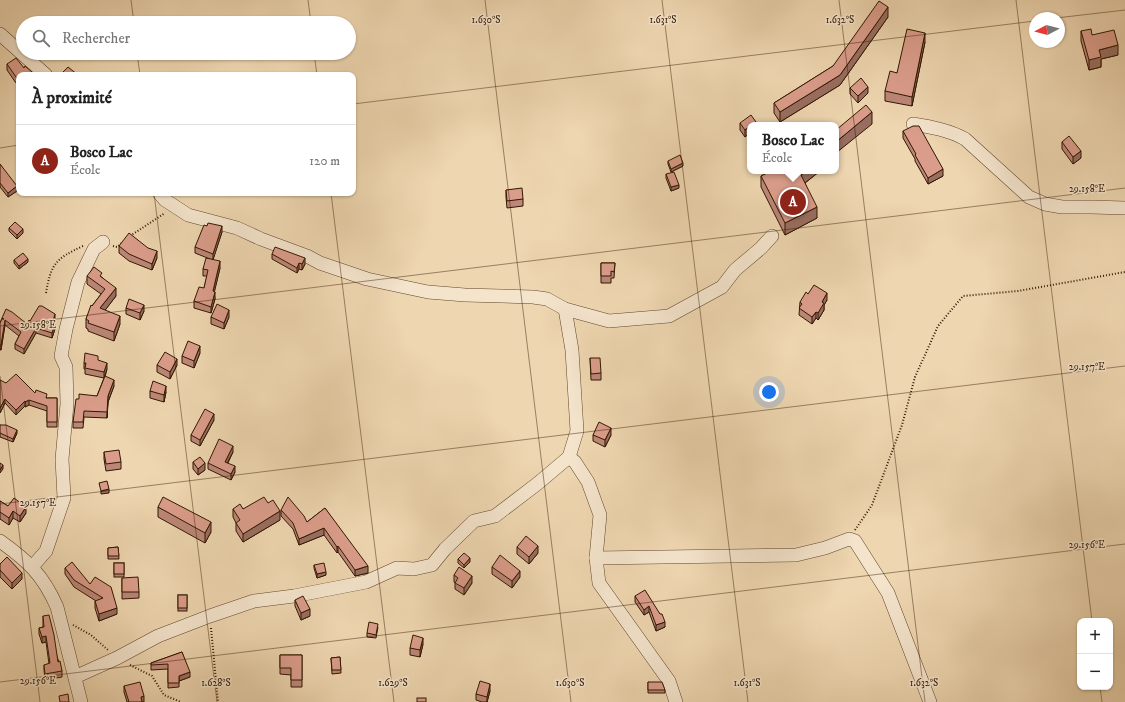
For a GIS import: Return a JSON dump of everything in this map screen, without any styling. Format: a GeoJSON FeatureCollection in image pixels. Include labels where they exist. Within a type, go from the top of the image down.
{"type":"FeatureCollection","features":[{"type":"Feature","properties":{"kind":"street"},"geometry":{"type":"LineString","coordinates":[[0,34],[16,48]]}},
{"type":"Feature","properties":{"kind":"street"},"geometry":{"type":"LineString","coordinates":[[29,60],[43,72]]}},
{"type":"Feature","properties":{"kind":"street"},"geometry":{"type":"LineString","coordinates":[[913,124],[946,130],[965,139],[1029,197],[1045,204],[1062,208],[1092,206],[1125,208]]}},
{"type":"Feature","properties":{"kind":"street"},"geometry":{"type":"LineString","coordinates":[[162,196],[165,200],[188,215],[237,228],[261,239],[307,256],[320,263],[367,279],[428,292],[547,299],[565,309],[609,321],[669,316],[722,287],[735,270],[761,248],[772,236]]}},
{"type":"Feature","properties":{"kind":"street"},"geometry":{"type":"LineString","coordinates":[[32,567],[46,551],[64,498],[62,458],[67,404],[66,367],[61,356],[65,336],[78,282],[94,249],[103,242]]}},
{"type":"Feature","properties":{"kind":"street"},"geometry":{"type":"LineString","coordinates":[[75,677],[117,658],[158,636],[254,601],[294,596],[366,582],[397,568],[414,569],[432,565],[445,549],[474,521],[495,516],[537,484],[569,456],[577,431],[572,350],[565,309]]}},
{"type":"Feature","properties":{"kind":"street"},"geometry":{"type":"LineString","coordinates":[[569,456],[575,462],[588,482],[600,515],[596,558],[600,583],[669,681],[676,702]]}},
{"type":"Feature","properties":{"kind":"street"},"geometry":{"type":"LineString","coordinates":[[596,558],[796,555],[825,548],[849,539],[855,542],[888,593],[930,702]]}},
{"type":"Feature","properties":{"kind":"street"},"geometry":{"type":"LineString","coordinates":[[0,541],[21,556],[32,567],[41,577],[51,593],[57,607],[81,702]]}},
{"type":"Feature","properties":{"kind":"path"},"geometry":{"type":"LineString","coordinates":[[849,539],[872,505],[902,425],[915,377],[938,326],[963,296],[1018,291],[1125,272]]}},
{"type":"Feature","properties":{"kind":"path"},"geometry":{"type":"LineString","coordinates":[[210,616],[218,702]]}},
{"type":"Feature","properties":{"kind":"path"},"geometry":{"type":"LineString","coordinates":[[60,618],[91,635],[117,658],[152,676],[164,695],[181,702]]}},
{"type":"Feature","properties":{"kind":"building"},"geometry":{"type":"Polygon","coordinates":[[[879,1],[888,7],[840,75],[780,112],[774,103],[833,66],[879,1]]]}},
{"type":"Feature","properties":{"kind":"building"},"geometry":{"type":"Polygon","coordinates":[[[907,29],[925,33],[912,97],[885,91],[890,71],[897,73],[907,29]]]}},
{"type":"Feature","properties":{"kind":"building"},"geometry":{"type":"Polygon","coordinates":[[[1091,29],[1092,35],[1114,30],[1118,45],[1099,50],[1101,57],[1089,60],[1081,31],[1091,29]]]}},
{"type":"Feature","properties":{"kind":"building"},"geometry":{"type":"Polygon","coordinates":[[[16,58],[16,60],[24,68],[25,66],[32,72],[16,72],[16,77],[7,64],[16,58]]]}},
{"type":"Feature","properties":{"kind":"building"},"geometry":{"type":"Polygon","coordinates":[[[68,67],[74,72],[63,72],[68,67]]]}},
{"type":"Feature","properties":{"kind":"building"},"geometry":{"type":"Polygon","coordinates":[[[861,78],[868,87],[858,96],[850,88],[861,78]]]}},
{"type":"Feature","properties":{"kind":"building"},"geometry":{"type":"Polygon","coordinates":[[[866,105],[872,112],[839,140],[839,128],[866,105]]]}},
{"type":"Feature","properties":{"kind":"building"},"geometry":{"type":"Polygon","coordinates":[[[751,115],[756,122],[747,122],[747,128],[745,130],[740,123],[751,115]]]}},
{"type":"Feature","properties":{"kind":"building"},"geometry":{"type":"Polygon","coordinates":[[[913,126],[919,126],[943,169],[928,178],[903,131],[913,126]]]}},
{"type":"Feature","properties":{"kind":"building"},"geometry":{"type":"Polygon","coordinates":[[[1069,136],[1081,151],[1073,157],[1062,142],[1069,136]]]}},
{"type":"Feature","properties":{"kind":"building"},"geometry":{"type":"Polygon","coordinates":[[[680,155],[683,163],[671,169],[668,161],[680,155]]]}},
{"type":"Feature","properties":{"kind":"building"},"geometry":{"type":"Polygon","coordinates":[[[0,164],[16,187],[8,193],[0,183],[0,164]]]}},
{"type":"Feature","properties":{"kind":"building"},"geometry":{"type":"Polygon","coordinates":[[[674,172],[679,185],[671,187],[666,174],[674,172]]]}},
{"type":"Feature","properties":{"kind":"building"},"geometry":{"type":"Polygon","coordinates":[[[765,174],[802,174],[801,175],[817,207],[785,223],[761,176],[765,174]]]}},
{"type":"Feature","properties":{"kind":"building"},"geometry":{"type":"Polygon","coordinates":[[[522,188],[523,199],[507,201],[506,190],[522,188]]]}},
{"type":"Feature","properties":{"kind":"building"},"geometry":{"type":"Polygon","coordinates":[[[15,222],[23,229],[17,235],[9,228],[15,222]]]}},
{"type":"Feature","properties":{"kind":"building"},"geometry":{"type":"Polygon","coordinates":[[[208,223],[222,226],[213,254],[195,247],[204,225],[207,226],[208,223]]]}},
{"type":"Feature","properties":{"kind":"building"},"geometry":{"type":"Polygon","coordinates":[[[129,233],[148,248],[157,251],[152,264],[129,254],[119,246],[129,233]]]}},
{"type":"Feature","properties":{"kind":"building"},"geometry":{"type":"Polygon","coordinates":[[[275,247],[305,258],[302,264],[299,263],[297,268],[272,254],[275,247]]]}},
{"type":"Feature","properties":{"kind":"building"},"geometry":{"type":"Polygon","coordinates":[[[23,253],[28,259],[19,266],[14,260],[23,253]]]}},
{"type":"Feature","properties":{"kind":"building"},"geometry":{"type":"Polygon","coordinates":[[[206,258],[220,261],[211,307],[194,301],[199,287],[204,288],[208,270],[203,269],[206,258]]]}},
{"type":"Feature","properties":{"kind":"building"},"geometry":{"type":"Polygon","coordinates":[[[601,263],[615,263],[614,272],[611,271],[611,276],[601,276],[601,263]]]}},
{"type":"Feature","properties":{"kind":"building"},"geometry":{"type":"Polygon","coordinates":[[[94,267],[102,273],[100,276],[116,288],[100,308],[120,316],[114,332],[88,323],[89,321],[86,319],[91,305],[92,306],[105,289],[87,276],[94,267]]]}},
{"type":"Feature","properties":{"kind":"building"},"geometry":{"type":"Polygon","coordinates":[[[814,285],[827,293],[822,302],[824,303],[818,313],[816,312],[812,317],[799,308],[802,304],[800,302],[806,292],[808,294],[814,285]]]}},
{"type":"Feature","properties":{"kind":"building"},"geometry":{"type":"Polygon","coordinates":[[[129,299],[144,305],[140,313],[126,308],[129,299]]]}},
{"type":"Feature","properties":{"kind":"building"},"geometry":{"type":"Polygon","coordinates":[[[217,304],[229,310],[224,323],[211,317],[217,304]]]}},
{"type":"Feature","properties":{"kind":"building"},"geometry":{"type":"Polygon","coordinates":[[[39,306],[42,306],[55,314],[52,324],[55,324],[52,333],[36,328],[24,349],[15,344],[21,332],[5,320],[0,345],[0,323],[2,319],[4,319],[2,318],[6,309],[27,324],[39,306]]]}},
{"type":"Feature","properties":{"kind":"building"},"geometry":{"type":"Polygon","coordinates":[[[188,341],[200,346],[194,361],[182,356],[188,341]]]}},
{"type":"Feature","properties":{"kind":"building"},"geometry":{"type":"Polygon","coordinates":[[[165,352],[177,359],[170,372],[157,365],[165,352]]]}},
{"type":"Feature","properties":{"kind":"building"},"geometry":{"type":"Polygon","coordinates":[[[85,353],[98,356],[98,360],[107,363],[104,372],[85,368],[85,353]]]}},
{"type":"Feature","properties":{"kind":"building"},"geometry":{"type":"Polygon","coordinates":[[[590,358],[600,358],[601,373],[591,374],[590,358]]]}},
{"type":"Feature","properties":{"kind":"building"},"geometry":{"type":"Polygon","coordinates":[[[16,374],[35,393],[36,390],[47,394],[46,398],[57,398],[57,422],[47,422],[47,406],[29,400],[25,401],[16,410],[5,399],[0,408],[0,380],[6,383],[16,374]]]}},
{"type":"Feature","properties":{"kind":"building"},"geometry":{"type":"Polygon","coordinates":[[[105,376],[114,380],[108,396],[107,412],[84,411],[83,422],[73,422],[76,399],[79,399],[79,394],[97,396],[105,376]]]}},
{"type":"Feature","properties":{"kind":"building"},"geometry":{"type":"Polygon","coordinates":[[[153,381],[166,386],[164,395],[150,391],[153,381]]]}},
{"type":"Feature","properties":{"kind":"building"},"geometry":{"type":"Polygon","coordinates":[[[205,409],[214,414],[200,440],[191,435],[205,409]]]}},
{"type":"Feature","properties":{"kind":"building"},"geometry":{"type":"Polygon","coordinates":[[[599,422],[611,428],[605,440],[593,435],[599,422]]]}},
{"type":"Feature","properties":{"kind":"building"},"geometry":{"type":"Polygon","coordinates":[[[0,425],[6,425],[17,430],[13,439],[0,433],[0,425]]]}},
{"type":"Feature","properties":{"kind":"building"},"geometry":{"type":"Polygon","coordinates":[[[219,439],[233,446],[225,462],[235,466],[231,474],[208,463],[219,439]]]}},
{"type":"Feature","properties":{"kind":"building"},"geometry":{"type":"Polygon","coordinates":[[[119,450],[121,462],[106,464],[104,452],[119,450]]]}},
{"type":"Feature","properties":{"kind":"building"},"geometry":{"type":"Polygon","coordinates":[[[200,457],[205,463],[198,469],[193,462],[200,457]]]}},
{"type":"Feature","properties":{"kind":"building"},"geometry":{"type":"Polygon","coordinates":[[[0,463],[3,465],[0,470],[0,463]]]}},
{"type":"Feature","properties":{"kind":"building"},"geometry":{"type":"Polygon","coordinates":[[[107,481],[109,489],[101,491],[99,483],[107,481]]]}},
{"type":"Feature","properties":{"kind":"building"},"geometry":{"type":"Polygon","coordinates":[[[163,497],[211,522],[205,533],[158,507],[163,497]]]}},
{"type":"Feature","properties":{"kind":"building"},"geometry":{"type":"Polygon","coordinates":[[[264,497],[268,503],[273,500],[280,511],[243,534],[236,523],[240,520],[233,509],[240,504],[243,509],[264,497]]]}},
{"type":"Feature","properties":{"kind":"building"},"geometry":{"type":"Polygon","coordinates":[[[288,497],[304,516],[307,522],[325,508],[368,566],[355,570],[324,528],[299,539],[293,523],[281,510],[288,497]]]}},
{"type":"Feature","properties":{"kind":"building"},"geometry":{"type":"Polygon","coordinates":[[[14,498],[26,507],[20,516],[13,511],[9,518],[0,512],[0,501],[8,506],[14,498]]]}},
{"type":"Feature","properties":{"kind":"building"},"geometry":{"type":"Polygon","coordinates":[[[526,536],[538,546],[529,557],[517,547],[526,536]]]}},
{"type":"Feature","properties":{"kind":"building"},"geometry":{"type":"Polygon","coordinates":[[[118,547],[119,556],[108,556],[108,548],[118,547]]]}},
{"type":"Feature","properties":{"kind":"building"},"geometry":{"type":"Polygon","coordinates":[[[464,553],[470,558],[464,565],[458,559],[464,553]]]}},
{"type":"Feature","properties":{"kind":"building"},"geometry":{"type":"Polygon","coordinates":[[[500,555],[520,571],[512,581],[492,567],[500,555]]]}},
{"type":"Feature","properties":{"kind":"building"},"geometry":{"type":"Polygon","coordinates":[[[7,557],[22,573],[12,583],[0,570],[0,564],[7,557]]]}},
{"type":"Feature","properties":{"kind":"building"},"geometry":{"type":"Polygon","coordinates":[[[72,562],[90,584],[95,577],[111,587],[117,608],[99,614],[95,601],[103,598],[74,580],[65,568],[72,562]]]}},
{"type":"Feature","properties":{"kind":"building"},"geometry":{"type":"Polygon","coordinates":[[[114,563],[124,563],[124,574],[114,574],[114,563]]]}},
{"type":"Feature","properties":{"kind":"building"},"geometry":{"type":"Polygon","coordinates":[[[324,563],[326,572],[317,574],[314,565],[324,563]]]}},
{"type":"Feature","properties":{"kind":"building"},"geometry":{"type":"Polygon","coordinates":[[[459,567],[472,576],[464,588],[455,583],[458,578],[454,575],[459,567]]]}},
{"type":"Feature","properties":{"kind":"building"},"geometry":{"type":"Polygon","coordinates":[[[138,577],[139,592],[122,592],[122,578],[138,577]]]}},
{"type":"Feature","properties":{"kind":"building"},"geometry":{"type":"Polygon","coordinates":[[[645,590],[660,614],[662,614],[665,622],[656,625],[649,606],[644,610],[635,596],[645,590]]]}},
{"type":"Feature","properties":{"kind":"building"},"geometry":{"type":"Polygon","coordinates":[[[178,595],[187,595],[187,608],[178,608],[178,595]]]}},
{"type":"Feature","properties":{"kind":"building"},"geometry":{"type":"Polygon","coordinates":[[[303,596],[310,609],[301,613],[295,600],[303,596]]]}},
{"type":"Feature","properties":{"kind":"building"},"geometry":{"type":"Polygon","coordinates":[[[49,615],[58,662],[60,661],[62,671],[45,674],[44,665],[50,663],[46,636],[42,637],[39,628],[44,627],[43,616],[49,615]]]}},
{"type":"Feature","properties":{"kind":"building"},"geometry":{"type":"Polygon","coordinates":[[[369,622],[378,624],[376,635],[367,633],[369,622]]]}},
{"type":"Feature","properties":{"kind":"building"},"geometry":{"type":"Polygon","coordinates":[[[413,635],[423,638],[420,650],[410,648],[413,635]]]}},
{"type":"Feature","properties":{"kind":"building"},"geometry":{"type":"Polygon","coordinates":[[[182,652],[190,672],[179,676],[179,683],[168,683],[168,664],[151,665],[151,663],[182,652]]]}},
{"type":"Feature","properties":{"kind":"building"},"geometry":{"type":"Polygon","coordinates":[[[280,655],[302,655],[302,680],[291,680],[291,668],[280,668],[280,655]]]}},
{"type":"Feature","properties":{"kind":"building"},"geometry":{"type":"Polygon","coordinates":[[[340,657],[341,670],[332,670],[331,658],[340,657]]]}},
{"type":"Feature","properties":{"kind":"building"},"geometry":{"type":"Polygon","coordinates":[[[480,681],[490,684],[487,697],[476,694],[480,681]]]}},
{"type":"Feature","properties":{"kind":"building"},"geometry":{"type":"Polygon","coordinates":[[[140,682],[144,696],[141,697],[142,702],[129,702],[124,686],[140,682]]]}},
{"type":"Feature","properties":{"kind":"building"},"geometry":{"type":"Polygon","coordinates":[[[648,682],[662,682],[665,690],[648,690],[648,682]]]}},
{"type":"Feature","properties":{"kind":"building"},"geometry":{"type":"Polygon","coordinates":[[[68,694],[69,702],[60,702],[59,696],[68,694]]]}},
{"type":"Feature","properties":{"kind":"building"},"geometry":{"type":"Polygon","coordinates":[[[417,698],[426,698],[426,702],[417,702],[417,698]]]}},
{"type":"Feature","properties":{"kind":"place","name":"Bosco Lac"},"geometry":{"type":"Point","coordinates":[793,202]}}]}
